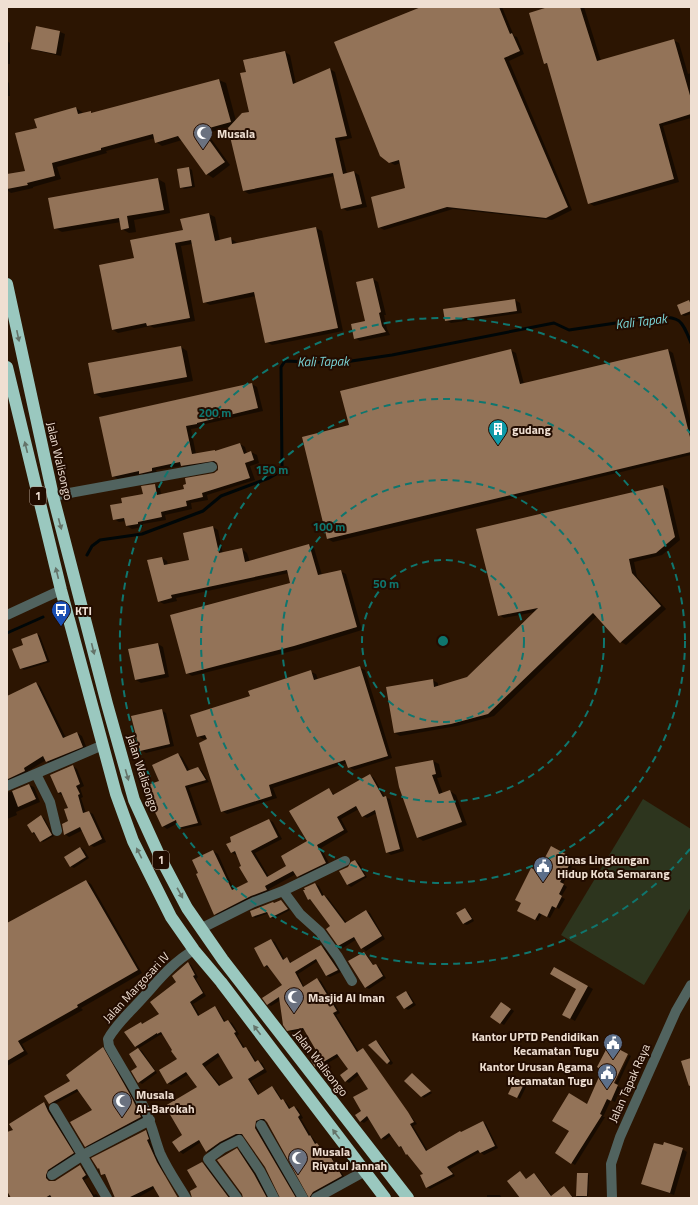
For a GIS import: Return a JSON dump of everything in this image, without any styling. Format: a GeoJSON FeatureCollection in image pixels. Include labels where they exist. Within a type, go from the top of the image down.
{"type":"FeatureCollection","features":[{"type":"Feature","properties":{"kind":"highway","name":"Jalan Walisongo"},"geometry":{"type":"LineString","coordinates":[[7,284],[53,496],[107,704],[134,800],[160,857],[187,908],[223,960],[408,1198]]}},
{"type":"Feature","properties":{"kind":"highway","name":"1"},"geometry":{"type":"LineString","coordinates":[[7,367],[11,397],[61,590],[116,794],[133,841],[171,917],[194,950],[221,982],[385,1198]]}},
{"type":"Feature","properties":{"kind":"street"},"geometry":{"type":"LineString","coordinates":[[53,496],[212,467]]}},
{"type":"Feature","properties":{"kind":"street"},"geometry":{"type":"LineString","coordinates":[[7,615],[61,590]]}},
{"type":"Feature","properties":{"kind":"street"},"geometry":{"type":"LineString","coordinates":[[7,786],[103,745]]}},
{"type":"Feature","properties":{"kind":"street"},"geometry":{"type":"LineString","coordinates":[[36,774],[50,802],[56,831]]}},
{"type":"Feature","properties":{"kind":"street"},"geometry":{"type":"LineString","coordinates":[[202,928],[254,902],[283,891],[345,861]]}},
{"type":"Feature","properties":{"kind":"street"},"geometry":{"type":"LineString","coordinates":[[283,891],[300,914],[320,932],[338,957],[352,981]]}},
{"type":"Feature","properties":{"kind":"street","name":"Jalan Margosari IV"},"geometry":{"type":"LineString","coordinates":[[186,1198],[170,1174],[161,1154],[150,1120],[137,1094],[109,1046],[108,1039],[116,1027],[165,971],[186,954],[194,950]]}},
{"type":"Feature","properties":{"kind":"street","name":"Jalan Tapak Raya"},"geometry":{"type":"LineString","coordinates":[[612,1198],[611,1164],[620,1137],[676,1011],[691,985]]}},
{"type":"Feature","properties":{"kind":"street"},"geometry":{"type":"LineString","coordinates":[[54,1108],[107,1198]]}},
{"type":"Feature","properties":{"kind":"street"},"geometry":{"type":"LineString","coordinates":[[52,1175],[83,1155],[150,1120]]}},
{"type":"Feature","properties":{"kind":"street"},"geometry":{"type":"LineString","coordinates":[[261,1125],[303,1198]]}},
{"type":"Feature","properties":{"kind":"street"},"geometry":{"type":"LineString","coordinates":[[237,1198],[208,1160],[223,1148],[238,1140],[240,1140],[260,1171],[274,1198]]}},
{"type":"Feature","properties":{"kind":"street"},"geometry":{"type":"LineString","coordinates":[[316,1198],[365,1171]]}},
{"type":"Feature","properties":{"kind":"green space"},"geometry":{"type":"Polygon","coordinates":[[[643,799],[691,829],[691,907],[644,985],[561,935],[643,799]]]}},
{"type":"Feature","properties":{"kind":"building"},"geometry":{"type":"Polygon","coordinates":[[[421,7],[499,7],[510,34],[512,33],[520,51],[504,58],[568,207],[546,218],[447,207],[378,228],[371,197],[405,188],[399,160],[389,163],[380,156],[334,42],[421,7]]]}},
{"type":"Feature","properties":{"kind":"building"},"geometry":{"type":"Polygon","coordinates":[[[548,7],[580,7],[597,61],[674,39],[691,99],[691,114],[659,124],[674,179],[588,204],[547,63],[544,64],[529,13],[548,7]]]}},
{"type":"Feature","properties":{"kind":"building"},"geometry":{"type":"Polygon","coordinates":[[[36,26],[60,31],[56,54],[31,49],[36,26]]]}},
{"type":"Feature","properties":{"kind":"building"},"geometry":{"type":"Polygon","coordinates":[[[285,51],[293,84],[330,68],[347,136],[335,138],[343,174],[354,171],[362,204],[341,209],[333,173],[243,191],[228,128],[242,113],[249,112],[240,73],[246,72],[243,60],[285,51]]]}},
{"type":"Feature","properties":{"kind":"building"},"geometry":{"type":"Polygon","coordinates":[[[219,79],[231,122],[202,130],[225,162],[206,175],[178,136],[155,143],[153,134],[52,163],[55,176],[27,183],[28,185],[7,189],[7,174],[25,171],[15,133],[37,128],[34,119],[76,107],[78,114],[91,111],[91,113],[219,79]]]}},
{"type":"Feature","properties":{"kind":"building"},"geometry":{"type":"Polygon","coordinates":[[[189,167],[192,186],[180,188],[177,169],[189,167]]]}},
{"type":"Feature","properties":{"kind":"building"},"geometry":{"type":"Polygon","coordinates":[[[158,178],[164,210],[127,216],[129,228],[121,230],[119,218],[54,229],[48,198],[158,178]]]}},
{"type":"Feature","properties":{"kind":"building"},"geometry":{"type":"Polygon","coordinates":[[[209,213],[215,241],[231,237],[232,244],[316,227],[338,328],[265,343],[254,292],[203,303],[191,240],[175,243],[190,318],[147,326],[146,323],[112,330],[99,265],[134,258],[130,240],[183,230],[180,219],[209,213]]]}},
{"type":"Feature","properties":{"kind":"building"},"geometry":{"type":"Polygon","coordinates":[[[373,278],[381,312],[379,313],[382,326],[386,332],[354,339],[351,324],[365,321],[356,282],[373,278]]]}},
{"type":"Feature","properties":{"kind":"building"},"geometry":{"type":"Polygon","coordinates":[[[515,299],[517,311],[445,321],[443,309],[515,299]]]}},
{"type":"Feature","properties":{"kind":"building"},"geometry":{"type":"Polygon","coordinates":[[[689,300],[691,311],[681,315],[677,305],[689,300]]]}},
{"type":"Feature","properties":{"kind":"building"},"geometry":{"type":"Polygon","coordinates":[[[181,346],[187,377],[94,394],[88,363],[181,346]]]}},
{"type":"Feature","properties":{"kind":"building","name":"gudang"},"geometry":{"type":"Polygon","coordinates":[[[511,349],[520,384],[668,349],[691,441],[691,452],[327,539],[302,437],[349,425],[340,391],[511,349]]]}},
{"type":"Feature","properties":{"kind":"building"},"geometry":{"type":"Polygon","coordinates":[[[252,383],[258,408],[186,426],[192,454],[215,451],[240,443],[244,454],[251,451],[254,460],[245,463],[250,478],[202,493],[203,497],[186,501],[187,506],[161,512],[162,517],[126,526],[124,518],[113,520],[110,505],[122,503],[121,498],[143,494],[141,486],[155,484],[157,495],[184,489],[183,485],[186,484],[185,478],[214,473],[218,470],[218,466],[214,461],[181,466],[180,462],[152,468],[152,471],[139,474],[139,471],[112,477],[99,417],[252,383]]]}},
{"type":"Feature","properties":{"kind":"building"},"geometry":{"type":"Polygon","coordinates":[[[663,485],[675,537],[656,553],[629,559],[632,573],[661,606],[620,643],[593,613],[488,714],[451,724],[394,733],[386,687],[433,679],[434,687],[467,677],[538,608],[498,616],[476,529],[663,485]]]}},
{"type":"Feature","properties":{"kind":"building"},"geometry":{"type":"Polygon","coordinates":[[[213,526],[219,553],[242,548],[245,562],[309,544],[318,575],[341,570],[357,627],[294,646],[186,674],[170,615],[290,583],[287,570],[171,595],[172,598],[158,602],[147,560],[162,557],[164,565],[189,560],[183,533],[213,526]]]}},
{"type":"Feature","properties":{"kind":"building"},"geometry":{"type":"Polygon","coordinates":[[[37,633],[47,661],[20,669],[12,649],[23,645],[21,639],[37,633]]]}},
{"type":"Feature","properties":{"kind":"building"},"geometry":{"type":"Polygon","coordinates":[[[158,643],[165,674],[135,680],[128,649],[158,643]]]}},
{"type":"Feature","properties":{"kind":"building"},"geometry":{"type":"Polygon","coordinates":[[[360,666],[388,756],[348,768],[345,760],[269,785],[272,796],[221,812],[199,743],[207,739],[205,735],[197,737],[190,715],[250,696],[248,691],[311,670],[314,680],[360,666]]]}},
{"type":"Feature","properties":{"kind":"building"},"geometry":{"type":"Polygon","coordinates":[[[36,682],[63,738],[77,732],[83,747],[46,762],[43,756],[24,768],[25,771],[8,779],[7,696],[36,682]]]}},
{"type":"Feature","properties":{"kind":"building"},"geometry":{"type":"Polygon","coordinates":[[[162,709],[170,744],[140,751],[131,716],[162,709]]]}},
{"type":"Feature","properties":{"kind":"building"},"geometry":{"type":"Polygon","coordinates":[[[178,753],[187,771],[198,767],[206,780],[185,786],[198,823],[178,828],[176,820],[162,827],[154,810],[147,785],[159,781],[152,765],[178,753]]]}},
{"type":"Feature","properties":{"kind":"building"},"geometry":{"type":"Polygon","coordinates":[[[433,760],[436,774],[432,775],[439,794],[450,790],[462,822],[417,838],[399,787],[395,767],[433,760]]]}},
{"type":"Feature","properties":{"kind":"building"},"geometry":{"type":"Polygon","coordinates":[[[73,765],[80,784],[76,786],[80,794],[78,795],[83,813],[89,811],[102,839],[89,846],[80,827],[64,835],[62,824],[68,821],[64,809],[68,808],[61,792],[58,793],[50,775],[73,765]]]}},
{"type":"Feature","properties":{"kind":"building"},"geometry":{"type":"Polygon","coordinates":[[[370,774],[383,797],[386,796],[400,849],[386,853],[375,810],[362,817],[356,806],[337,817],[344,830],[317,845],[326,863],[297,877],[293,871],[265,886],[267,890],[251,896],[214,915],[196,874],[198,873],[192,860],[213,850],[232,890],[248,882],[239,867],[241,866],[235,851],[231,853],[226,844],[231,842],[230,837],[269,819],[278,837],[251,851],[267,877],[286,866],[281,856],[307,841],[289,811],[329,788],[333,795],[370,774]]]}},
{"type":"Feature","properties":{"kind":"building"},"geometry":{"type":"Polygon","coordinates":[[[29,784],[36,799],[18,807],[12,791],[29,784]]]}},
{"type":"Feature","properties":{"kind":"building"},"geometry":{"type":"Polygon","coordinates":[[[41,815],[52,835],[40,842],[34,832],[32,833],[27,825],[41,815]]]}},
{"type":"Feature","properties":{"kind":"building","name":"Dinas Lingkungan Hidup Kota Semarang"},"geometry":{"type":"Polygon","coordinates":[[[551,846],[573,858],[560,882],[564,884],[559,894],[562,896],[556,908],[552,906],[547,917],[539,913],[535,920],[517,911],[521,903],[515,900],[531,868],[538,871],[551,846]]]}},
{"type":"Feature","properties":{"kind":"building"},"geometry":{"type":"Polygon","coordinates":[[[80,847],[86,857],[70,867],[64,857],[80,847]]]}},
{"type":"Feature","properties":{"kind":"building"},"geometry":{"type":"Polygon","coordinates":[[[355,860],[365,876],[347,885],[339,871],[348,867],[351,862],[355,860]]]}},
{"type":"Feature","properties":{"kind":"building"},"geometry":{"type":"Polygon","coordinates":[[[86,880],[138,970],[77,1005],[78,1007],[18,1041],[24,1051],[7,1061],[7,923],[86,880]]]}},
{"type":"Feature","properties":{"kind":"building"},"geometry":{"type":"Polygon","coordinates":[[[315,883],[322,896],[324,895],[345,923],[366,910],[382,936],[361,949],[354,937],[338,946],[326,929],[330,926],[310,899],[308,900],[303,890],[305,890],[304,888],[315,883]]]}},
{"type":"Feature","properties":{"kind":"building"},"geometry":{"type":"Polygon","coordinates":[[[281,900],[288,909],[270,918],[267,912],[252,917],[250,911],[281,900]]]}},
{"type":"Feature","properties":{"kind":"building"},"geometry":{"type":"Polygon","coordinates":[[[465,908],[472,919],[463,924],[456,913],[465,908]]]}},
{"type":"Feature","properties":{"kind":"building"},"geometry":{"type":"Polygon","coordinates":[[[271,939],[283,960],[287,957],[290,963],[321,945],[338,970],[326,976],[316,959],[295,972],[303,987],[317,978],[337,1011],[333,1013],[357,1052],[363,1048],[408,1112],[414,1122],[410,1124],[426,1151],[460,1131],[461,1132],[483,1121],[495,1146],[480,1153],[478,1150],[447,1167],[453,1174],[426,1188],[420,1175],[423,1174],[407,1154],[406,1155],[401,1146],[399,1147],[389,1133],[381,1139],[367,1116],[360,1122],[355,1115],[361,1111],[353,1097],[368,1089],[357,1072],[345,1082],[340,1075],[348,1069],[337,1054],[315,1067],[309,1057],[317,1052],[303,1028],[287,1031],[283,1025],[279,997],[267,1005],[262,998],[282,985],[267,965],[264,967],[254,948],[271,939]]]}},
{"type":"Feature","properties":{"kind":"building"},"geometry":{"type":"Polygon","coordinates":[[[364,952],[373,965],[376,964],[383,976],[365,988],[348,961],[364,952]]]}},
{"type":"Feature","properties":{"kind":"building"},"geometry":{"type":"Polygon","coordinates":[[[188,962],[195,975],[193,976],[203,993],[190,1002],[198,1016],[215,1006],[224,1022],[228,1020],[236,1032],[234,1033],[243,1048],[246,1047],[255,1062],[258,1060],[264,1069],[248,1079],[258,1095],[272,1086],[289,1109],[294,1106],[300,1115],[298,1117],[309,1136],[310,1135],[315,1144],[317,1143],[323,1151],[326,1149],[342,1176],[313,1192],[309,1198],[264,1119],[256,1121],[255,1128],[296,1198],[280,1198],[265,1167],[242,1134],[236,1134],[220,1142],[206,1152],[199,1140],[179,1152],[172,1142],[182,1135],[165,1106],[197,1087],[186,1072],[167,1084],[159,1070],[177,1059],[161,1032],[135,1047],[124,1032],[159,1014],[150,1002],[176,982],[172,976],[188,962]],[[218,1053],[202,1064],[219,1086],[233,1078],[218,1053]]]}},
{"type":"Feature","properties":{"kind":"building"},"geometry":{"type":"Polygon","coordinates":[[[554,967],[588,986],[570,1019],[562,1015],[576,989],[550,974],[554,967]]]}},
{"type":"Feature","properties":{"kind":"building"},"geometry":{"type":"Polygon","coordinates":[[[406,991],[413,1003],[404,1009],[396,997],[406,991]]]}},
{"type":"Feature","properties":{"kind":"building"},"geometry":{"type":"Polygon","coordinates":[[[501,1002],[511,1009],[500,1024],[490,1017],[501,1002]]]}},
{"type":"Feature","properties":{"kind":"building"},"geometry":{"type":"Polygon","coordinates":[[[376,1040],[390,1061],[387,1064],[368,1045],[376,1040]]]}},
{"type":"Feature","properties":{"kind":"building"},"geometry":{"type":"Polygon","coordinates":[[[609,1044],[628,1054],[614,1083],[618,1085],[611,1101],[607,1099],[600,1114],[602,1115],[571,1164],[555,1153],[569,1131],[552,1121],[569,1093],[587,1104],[602,1070],[597,1067],[609,1044]]]}},
{"type":"Feature","properties":{"kind":"building"},"geometry":{"type":"Polygon","coordinates":[[[103,1047],[141,1117],[85,1147],[70,1122],[92,1110],[77,1089],[49,1104],[44,1096],[70,1081],[66,1075],[103,1047]]]}},
{"type":"Feature","properties":{"kind":"building"},"geometry":{"type":"Polygon","coordinates":[[[138,1048],[155,1071],[138,1083],[131,1071],[137,1067],[129,1054],[138,1048]]]}},
{"type":"Feature","properties":{"kind":"building"},"geometry":{"type":"Polygon","coordinates":[[[691,1058],[691,1085],[689,1086],[681,1061],[691,1058]]]}},
{"type":"Feature","properties":{"kind":"building"},"geometry":{"type":"Polygon","coordinates":[[[412,1073],[431,1091],[421,1097],[404,1081],[412,1073]]]}},
{"type":"Feature","properties":{"kind":"building"},"geometry":{"type":"Polygon","coordinates":[[[516,1078],[525,1082],[517,1098],[508,1094],[516,1078]]]}},
{"type":"Feature","properties":{"kind":"building"},"geometry":{"type":"Polygon","coordinates":[[[44,1102],[74,1153],[48,1170],[46,1178],[49,1181],[55,1181],[80,1165],[86,1175],[82,1178],[94,1198],[52,1198],[50,1195],[45,1198],[11,1198],[7,1191],[7,1132],[13,1130],[9,1124],[44,1102]]]}},
{"type":"Feature","properties":{"kind":"building"},"geometry":{"type":"Polygon","coordinates":[[[146,1130],[149,1139],[147,1140],[157,1162],[178,1198],[160,1198],[153,1186],[128,1198],[115,1198],[105,1174],[101,1175],[99,1168],[98,1169],[91,1158],[146,1130]]]}},
{"type":"Feature","properties":{"kind":"building"},"geometry":{"type":"Polygon","coordinates":[[[664,1142],[683,1148],[670,1193],[641,1184],[654,1143],[663,1145],[664,1142]]]}},
{"type":"Feature","properties":{"kind":"building"},"geometry":{"type":"Polygon","coordinates":[[[237,1148],[254,1174],[267,1198],[243,1198],[242,1194],[217,1160],[237,1148]]]}},
{"type":"Feature","properties":{"kind":"building"},"geometry":{"type":"Polygon","coordinates":[[[202,1162],[229,1198],[192,1198],[190,1191],[197,1187],[187,1170],[202,1162]]]}},
{"type":"Feature","properties":{"kind":"building"},"geometry":{"type":"Polygon","coordinates":[[[520,1171],[526,1179],[534,1173],[551,1196],[564,1186],[573,1198],[520,1198],[507,1181],[520,1171]]]}},
{"type":"Feature","properties":{"kind":"building"},"geometry":{"type":"Polygon","coordinates":[[[577,1173],[588,1173],[587,1196],[576,1196],[577,1173]]]}},
{"type":"Feature","properties":{"kind":"waterway","name":"Kali Tapak"},"geometry":{"type":"LineString","coordinates":[[87,555],[92,546],[100,540],[142,534],[203,511],[221,496],[269,478],[278,473],[282,466],[281,367],[285,361],[338,363],[392,355],[554,323],[569,330],[656,317],[671,318],[680,321],[691,343]]}},
{"type":"Feature","properties":{"kind":"waterway","name":"Kali Tapak"},"geometry":{"type":"LineString","coordinates":[[7,633],[43,617]]}},
{"type":"Feature","properties":{"kind":"place","name":"Musala"},"geometry":{"type":"Point","coordinates":[203,150]}},
{"type":"Feature","properties":{"kind":"place","name":"gudang"},"geometry":{"type":"Point","coordinates":[498,446]}},
{"type":"Feature","properties":{"kind":"place","name":"KTI"},"geometry":{"type":"Point","coordinates":[61,627]}},
{"type":"Feature","properties":{"kind":"place","name":"Dinas Lingkungan Hidup Kota Semarang"},"geometry":{"type":"Point","coordinates":[543,883]}},
{"type":"Feature","properties":{"kind":"place","name":"Masjid Al Iman"},"geometry":{"type":"Point","coordinates":[294,1014]}},
{"type":"Feature","properties":{"kind":"place","name":"Kantor UPTD Pendidikan Kecamatan Tugu"},"geometry":{"type":"Point","coordinates":[613,1060]}},
{"type":"Feature","properties":{"kind":"place","name":"Kantor Urusan Agama Kecamatan Tugu"},"geometry":{"type":"Point","coordinates":[607,1090]}},
{"type":"Feature","properties":{"kind":"place","name":"Musala Al-Barokah"},"geometry":{"type":"Point","coordinates":[122,1118]}},
{"type":"Feature","properties":{"kind":"place","name":"Musala Riyatul Jannah"},"geometry":{"type":"Point","coordinates":[298,1175]}}]}
